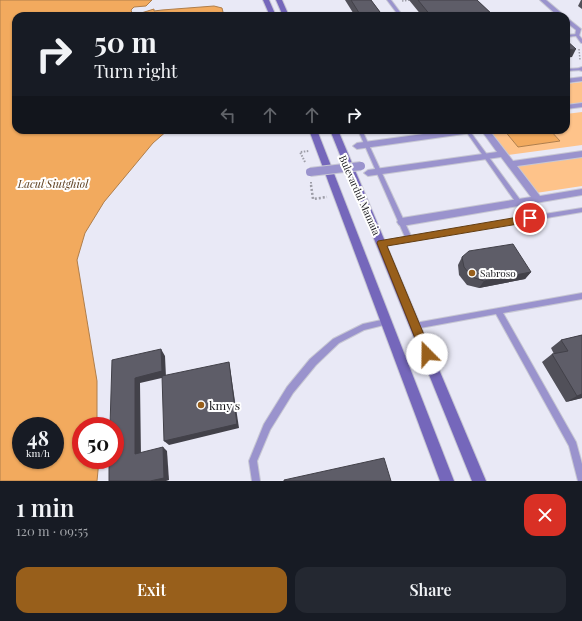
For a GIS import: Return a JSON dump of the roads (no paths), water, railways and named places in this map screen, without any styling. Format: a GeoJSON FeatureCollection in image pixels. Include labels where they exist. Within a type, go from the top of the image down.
{"type":"FeatureCollection","features":[{"type":"Feature","properties":{"kind":"main road"},"geometry":{"type":"LineString","coordinates":[[266,0],[270,12]]}},
{"type":"Feature","properties":{"kind":"main road"},"geometry":{"type":"LineString","coordinates":[[279,0],[284,12]]}},
{"type":"Feature","properties":{"kind":"main road","name":"Bulevardul Mamaia"},"geometry":{"type":"LineString","coordinates":[[315,134],[447,481]]}},
{"type":"Feature","properties":{"kind":"main road","name":"Bulevardul Mamaia"},"geometry":{"type":"LineString","coordinates":[[336,134],[479,481]]}},
{"type":"Feature","properties":{"kind":"street"},"geometry":{"type":"LineString","coordinates":[[543,0],[557,12]]}},
{"type":"Feature","properties":{"kind":"street"},"geometry":{"type":"LineString","coordinates":[[570,22],[579,30],[577,35]]}},
{"type":"Feature","properties":{"kind":"street"},"geometry":{"type":"LineString","coordinates":[[570,80],[582,79]]}},
{"type":"Feature","properties":{"kind":"street"},"geometry":{"type":"LineString","coordinates":[[570,106],[582,104]]}},
{"type":"Feature","properties":{"kind":"street"},"geometry":{"type":"LineString","coordinates":[[357,146],[440,134]]}},
{"type":"Feature","properties":{"kind":"street"},"geometry":{"type":"LineString","coordinates":[[488,134],[537,199]]}},
{"type":"Feature","properties":{"kind":"street"},"geometry":{"type":"LineString","coordinates":[[368,173],[503,154]]}},
{"type":"Feature","properties":{"kind":"street"},"geometry":{"type":"LineString","coordinates":[[511,164],[582,154]]}},
{"type":"Feature","properties":{"kind":"street"},"geometry":{"type":"LineString","coordinates":[[310,172],[361,166]]}},
{"type":"Feature","properties":{"kind":"street"},"geometry":{"type":"LineString","coordinates":[[402,222],[582,192]]}},
{"type":"Feature","properties":{"kind":"lane"},"geometry":{"type":"LineString","coordinates":[[389,0],[398,12]]}},
{"type":"Feature","properties":{"kind":"lane"},"geometry":{"type":"LineString","coordinates":[[570,36],[577,35],[582,42]]}},
{"type":"Feature","properties":{"kind":"lane"},"geometry":{"type":"LineString","coordinates":[[570,70],[582,69]]}},
{"type":"Feature","properties":{"kind":"lane"},"geometry":{"type":"LineString","coordinates":[[362,134],[409,239]]}},
{"type":"Feature","properties":{"kind":"lane"},"geometry":{"type":"LineString","coordinates":[[470,134],[530,218]]}},
{"type":"Feature","properties":{"kind":"lane"},"geometry":{"type":"LineString","coordinates":[[382,243],[582,210]]}},
{"type":"Feature","properties":{"kind":"lane"},"geometry":{"type":"LineString","coordinates":[[415,326],[582,296]]}},
{"type":"Feature","properties":{"kind":"lane"},"geometry":{"type":"LineString","coordinates":[[498,311],[573,445],[582,481]]}},
{"type":"Feature","properties":{"kind":"lane"},"geometry":{"type":"LineString","coordinates":[[256,481],[253,462],[267,427],[290,390],[313,362],[336,341],[364,327],[386,322]]}},
{"type":"Feature","properties":{"kind":"water","name":"Lacul Siutghiol"},"geometry":{"type":"Polygon","coordinates":[[[0,0],[152,0],[146,6],[134,7],[131,10],[132,12],[12,12],[12,134],[163,134],[153,143],[104,202],[85,233],[77,260],[97,381],[97,417],[72,417],[72,469],[98,469],[97,481],[0,481],[0,0]]]}},
{"type":"Feature","properties":{"kind":"water","name":"Lacul Siutghiol"},"geometry":{"type":"Polygon","coordinates":[[[214,6],[222,8],[223,12],[144,12],[154,9],[154,11],[214,6]]]}},
{"type":"Feature","properties":{"kind":"water"},"geometry":{"type":"Polygon","coordinates":[[[507,134],[554,134],[560,141],[518,147],[507,134]]]}},
{"type":"Feature","properties":{"kind":"place","name":"Sabroso"},"geometry":{"type":"Point","coordinates":[472,273]}},
{"type":"Feature","properties":{"kind":"place","name":"kmy s"},"geometry":{"type":"Point","coordinates":[201,405]}}]}
